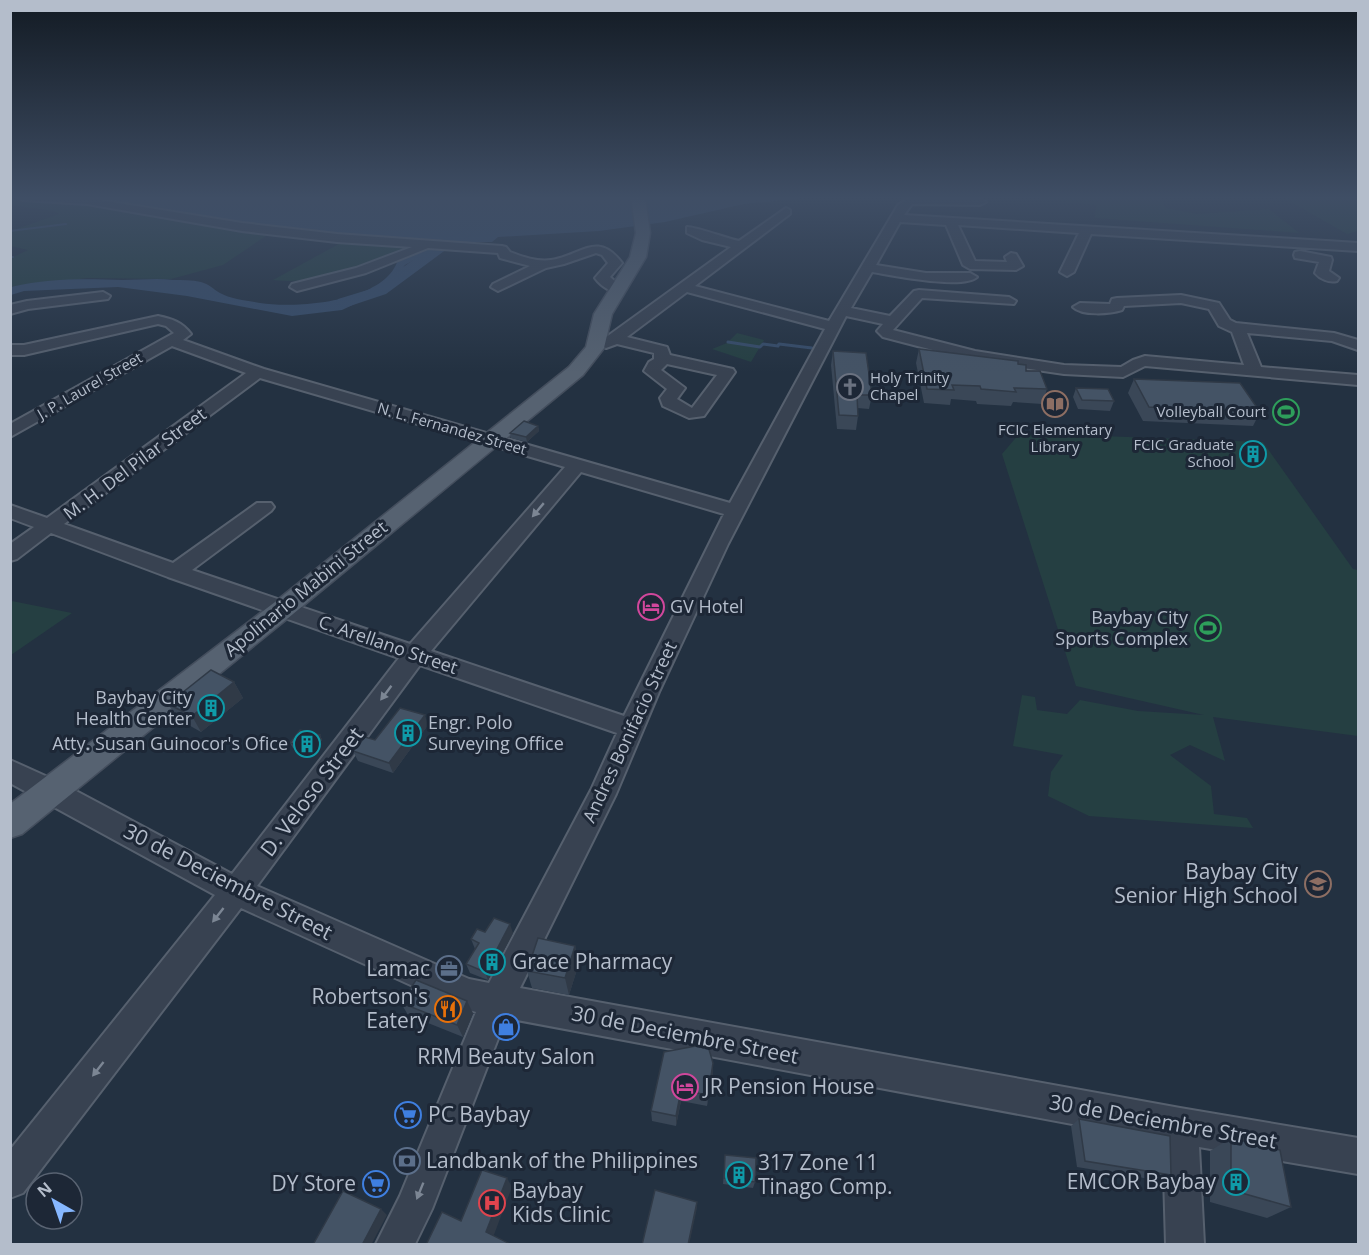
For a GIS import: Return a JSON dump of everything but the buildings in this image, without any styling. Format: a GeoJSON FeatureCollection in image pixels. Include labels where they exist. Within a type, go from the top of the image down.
{"type":"FeatureCollection","features":[{"type":"Feature","properties":{"kind":"main road"},"geometry":{"type":"LineString","coordinates":[[602,344],[603,314],[638,256]]}},
{"type":"Feature","properties":{"kind":"main road","name":"Apolinario Mabini Street"},"geometry":{"type":"LineString","coordinates":[[10,824],[284,608],[490,441],[576,370],[602,344]]}},
{"type":"Feature","properties":{"kind":"street"},"geometry":{"type":"LineString","coordinates":[[297,287],[323,282],[402,256]]}},
{"type":"Feature","properties":{"kind":"street"},"geometry":{"type":"LineString","coordinates":[[507,256],[541,266]]}},
{"type":"Feature","properties":{"kind":"street"},"geometry":{"type":"LineString","coordinates":[[498,287],[541,266],[576,256]]}},
{"type":"Feature","properties":{"kind":"street"},"geometry":{"type":"LineString","coordinates":[[609,256],[615,262],[602,278],[617,289]]}},
{"type":"Feature","properties":{"kind":"street","name":"Apolinario Mabini Street"},"geometry":{"type":"LineString","coordinates":[[602,344],[727,256]]}},
{"type":"Feature","properties":{"kind":"street","name":"Andres Bonifacio Street"},"geometry":{"type":"LineString","coordinates":[[395,1245],[413,1209],[497,1000],[603,794],[631,728],[735,511],[874,256]]}},
{"type":"Feature","properties":{"kind":"street"},"geometry":{"type":"LineString","coordinates":[[966,256],[970,265],[1016,266],[1011,257]]}},
{"type":"Feature","properties":{"kind":"street"},"geometry":{"type":"LineString","coordinates":[[1067,272],[1075,256]]}},
{"type":"Feature","properties":{"kind":"street"},"geometry":{"type":"LineString","coordinates":[[1305,256],[1326,260],[1322,273],[1332,278]]}},
{"type":"Feature","properties":{"kind":"street"},"geometry":{"type":"LineString","coordinates":[[867,267],[926,277],[970,277]]}},
{"type":"Feature","properties":{"kind":"street"},"geometry":{"type":"LineString","coordinates":[[948,278],[955,297]]}},
{"type":"Feature","properties":{"kind":"street"},"geometry":{"type":"LineString","coordinates":[[685,287],[838,319],[892,321]]}},
{"type":"Feature","properties":{"kind":"street"},"geometry":{"type":"LineString","coordinates":[[1009,301],[918,295],[884,329],[888,334],[1054,370],[1123,372],[1144,361],[1359,380]]}},
{"type":"Feature","properties":{"kind":"street"},"geometry":{"type":"LineString","coordinates":[[10,310],[103,296]]}},
{"type":"Feature","properties":{"kind":"street"},"geometry":{"type":"LineString","coordinates":[[1080,307],[1114,308],[1117,307],[1117,302],[1187,300],[1216,307],[1224,323],[1235,327],[1334,337],[1359,345]]}},
{"type":"Feature","properties":{"kind":"street"},"geometry":{"type":"LineString","coordinates":[[10,350],[24,350],[158,320],[171,323],[183,332],[184,334],[171,341]]}},
{"type":"Feature","properties":{"kind":"street"},"geometry":{"type":"LineString","coordinates":[[1235,327],[1254,370]]}},
{"type":"Feature","properties":{"kind":"street","name":"N. L. Fernandez Street"},"geometry":{"type":"LineString","coordinates":[[171,341],[258,372],[735,511]]}},
{"type":"Feature","properties":{"kind":"street","name":"J. P. Laurel Street"},"geometry":{"type":"LineString","coordinates":[[10,432],[171,341]]}},
{"type":"Feature","properties":{"kind":"street"},"geometry":{"type":"LineString","coordinates":[[602,344],[662,350],[661,357],[665,359],[727,372],[707,402],[698,412],[692,413],[669,402],[668,398],[676,388],[652,371],[655,365],[665,359]]}},
{"type":"Feature","properties":{"kind":"street","name":"M. H. Del Pilar Street"},"geometry":{"type":"LineString","coordinates":[[10,554],[258,372]]}},
{"type":"Feature","properties":{"kind":"street","name":"D. Veloso Street"},"geometry":{"type":"LineString","coordinates":[[10,1180],[236,891],[415,654],[576,466]]}},
{"type":"Feature","properties":{"kind":"street"},"geometry":{"type":"LineString","coordinates":[[176,572],[264,507]]}},
{"type":"Feature","properties":{"kind":"street","name":"C. Arellano Street"},"geometry":{"type":"LineString","coordinates":[[10,511],[176,572],[631,728]]}},
{"type":"Feature","properties":{"kind":"street","name":"30 de Deciembre Street"},"geometry":{"type":"LineString","coordinates":[[10,771],[52,790],[236,891],[468,995],[1180,1126],[1359,1156]]}},
{"type":"Feature","properties":{"kind":"street"},"geometry":{"type":"LineString","coordinates":[[1180,1126],[1185,1245]]}},
{"type":"Feature","properties":{"kind":"green space"},"geometry":{"type":"Polygon","coordinates":[[[16,256],[237,256],[223,265],[171,279],[88,278],[11,287],[11,258],[16,256]]]}},
{"type":"Feature","properties":{"kind":"green space"},"geometry":{"type":"Polygon","coordinates":[[[318,256],[395,256],[330,276],[292,281],[273,280],[318,256]]]}},
{"type":"Feature","properties":{"kind":"green space"},"geometry":{"type":"Polygon","coordinates":[[[737,333],[764,340],[751,362],[712,349],[727,343],[737,333]]]}},
{"type":"Feature","properties":{"kind":"green space","name":"Baybay City Sports Complex"},"geometry":{"type":"Polygon","coordinates":[[[1020,433],[1263,442],[1353,569],[1358,570],[1358,736],[1213,717],[1225,761],[1190,745],[1170,755],[1211,786],[1214,814],[1247,818],[1253,828],[1089,816],[1048,796],[1051,772],[1063,755],[1013,746],[1022,695],[1035,697],[1037,710],[1067,714],[1080,700],[1138,711],[1204,715],[1076,686],[1002,454],[1020,433]]]}},
{"type":"Feature","properties":{"kind":"green space"},"geometry":{"type":"Polygon","coordinates":[[[12,601],[72,613],[11,655],[12,601]]]}},
{"type":"Feature","properties":{"kind":"water"},"geometry":{"type":"Polygon","coordinates":[[[407,256],[425,256],[405,265],[397,277],[376,294],[342,310],[292,316],[187,296],[118,287],[24,291],[11,295],[11,287],[40,282],[80,279],[161,279],[201,282],[220,293],[240,300],[276,305],[317,303],[359,293],[377,285],[390,273],[398,259],[407,256]]]}},
{"type":"Feature","properties":{"kind":"waterway"},"geometry":{"type":"LineString","coordinates":[[344,303],[380,291],[429,256]]}},
{"type":"Feature","properties":{"kind":"waterway"},"geometry":{"type":"LineString","coordinates":[[728,342],[760,347],[763,344],[778,346],[779,344],[812,348]]}},
{"type":"Feature","properties":{"kind":"place","name":"Holy Trinity Chapel"},"geometry":{"type":"Point","coordinates":[850,387]}},
{"type":"Feature","properties":{"kind":"place","name":"FCIC Elementary Library"},"geometry":{"type":"Point","coordinates":[1055,404]}},
{"type":"Feature","properties":{"kind":"place","name":"Volleyball Court"},"geometry":{"type":"Point","coordinates":[1286,412]}},
{"type":"Feature","properties":{"kind":"place","name":"FCIC Graduate School"},"geometry":{"type":"Point","coordinates":[1253,454]}},
{"type":"Feature","properties":{"kind":"place","name":"GV Hotel"},"geometry":{"type":"Point","coordinates":[651,607]}},
{"type":"Feature","properties":{"kind":"place","name":"Baybay City Sports Complex"},"geometry":{"type":"Point","coordinates":[1208,628]}},
{"type":"Feature","properties":{"kind":"place","name":"Baybay City Health Center"},"geometry":{"type":"Point","coordinates":[211,708]}},
{"type":"Feature","properties":{"kind":"place","name":"Engr. Polo Surveying Office"},"geometry":{"type":"Point","coordinates":[408,733]}},
{"type":"Feature","properties":{"kind":"place","name":"Atty. Susan Guinocor's Ofice"},"geometry":{"type":"Point","coordinates":[307,744]}},
{"type":"Feature","properties":{"kind":"place","name":"Baybay City Senior High School"},"geometry":{"type":"Point","coordinates":[1318,884]}},
{"type":"Feature","properties":{"kind":"place","name":"Grace Pharmacy"},"geometry":{"type":"Point","coordinates":[492,962]}},
{"type":"Feature","properties":{"kind":"place","name":"Lamac"},"geometry":{"type":"Point","coordinates":[449,969]}},
{"type":"Feature","properties":{"kind":"place","name":"Robertson's Eatery"},"geometry":{"type":"Point","coordinates":[448,1009]}},
{"type":"Feature","properties":{"kind":"place","name":"RRM Beauty Salon"},"geometry":{"type":"Point","coordinates":[506,1027]}},
{"type":"Feature","properties":{"kind":"place","name":"JR Pension House"},"geometry":{"type":"Point","coordinates":[685,1087]}},
{"type":"Feature","properties":{"kind":"place","name":"PC Baybay"},"geometry":{"type":"Point","coordinates":[408,1115]}},
{"type":"Feature","properties":{"kind":"place","name":"Landbank of the Philippines"},"geometry":{"type":"Point","coordinates":[407,1161]}},
{"type":"Feature","properties":{"kind":"place","name":"317 Zone 11 Tinago Comp."},"geometry":{"type":"Point","coordinates":[739,1175]}},
{"type":"Feature","properties":{"kind":"place","name":"EMCOR Baybay"},"geometry":{"type":"Point","coordinates":[1236,1182]}},
{"type":"Feature","properties":{"kind":"place","name":"DY Store"},"geometry":{"type":"Point","coordinates":[376,1184]}},
{"type":"Feature","properties":{"kind":"place","name":"Baybay Kids Clinic"},"geometry":{"type":"Point","coordinates":[492,1203]}}]}
